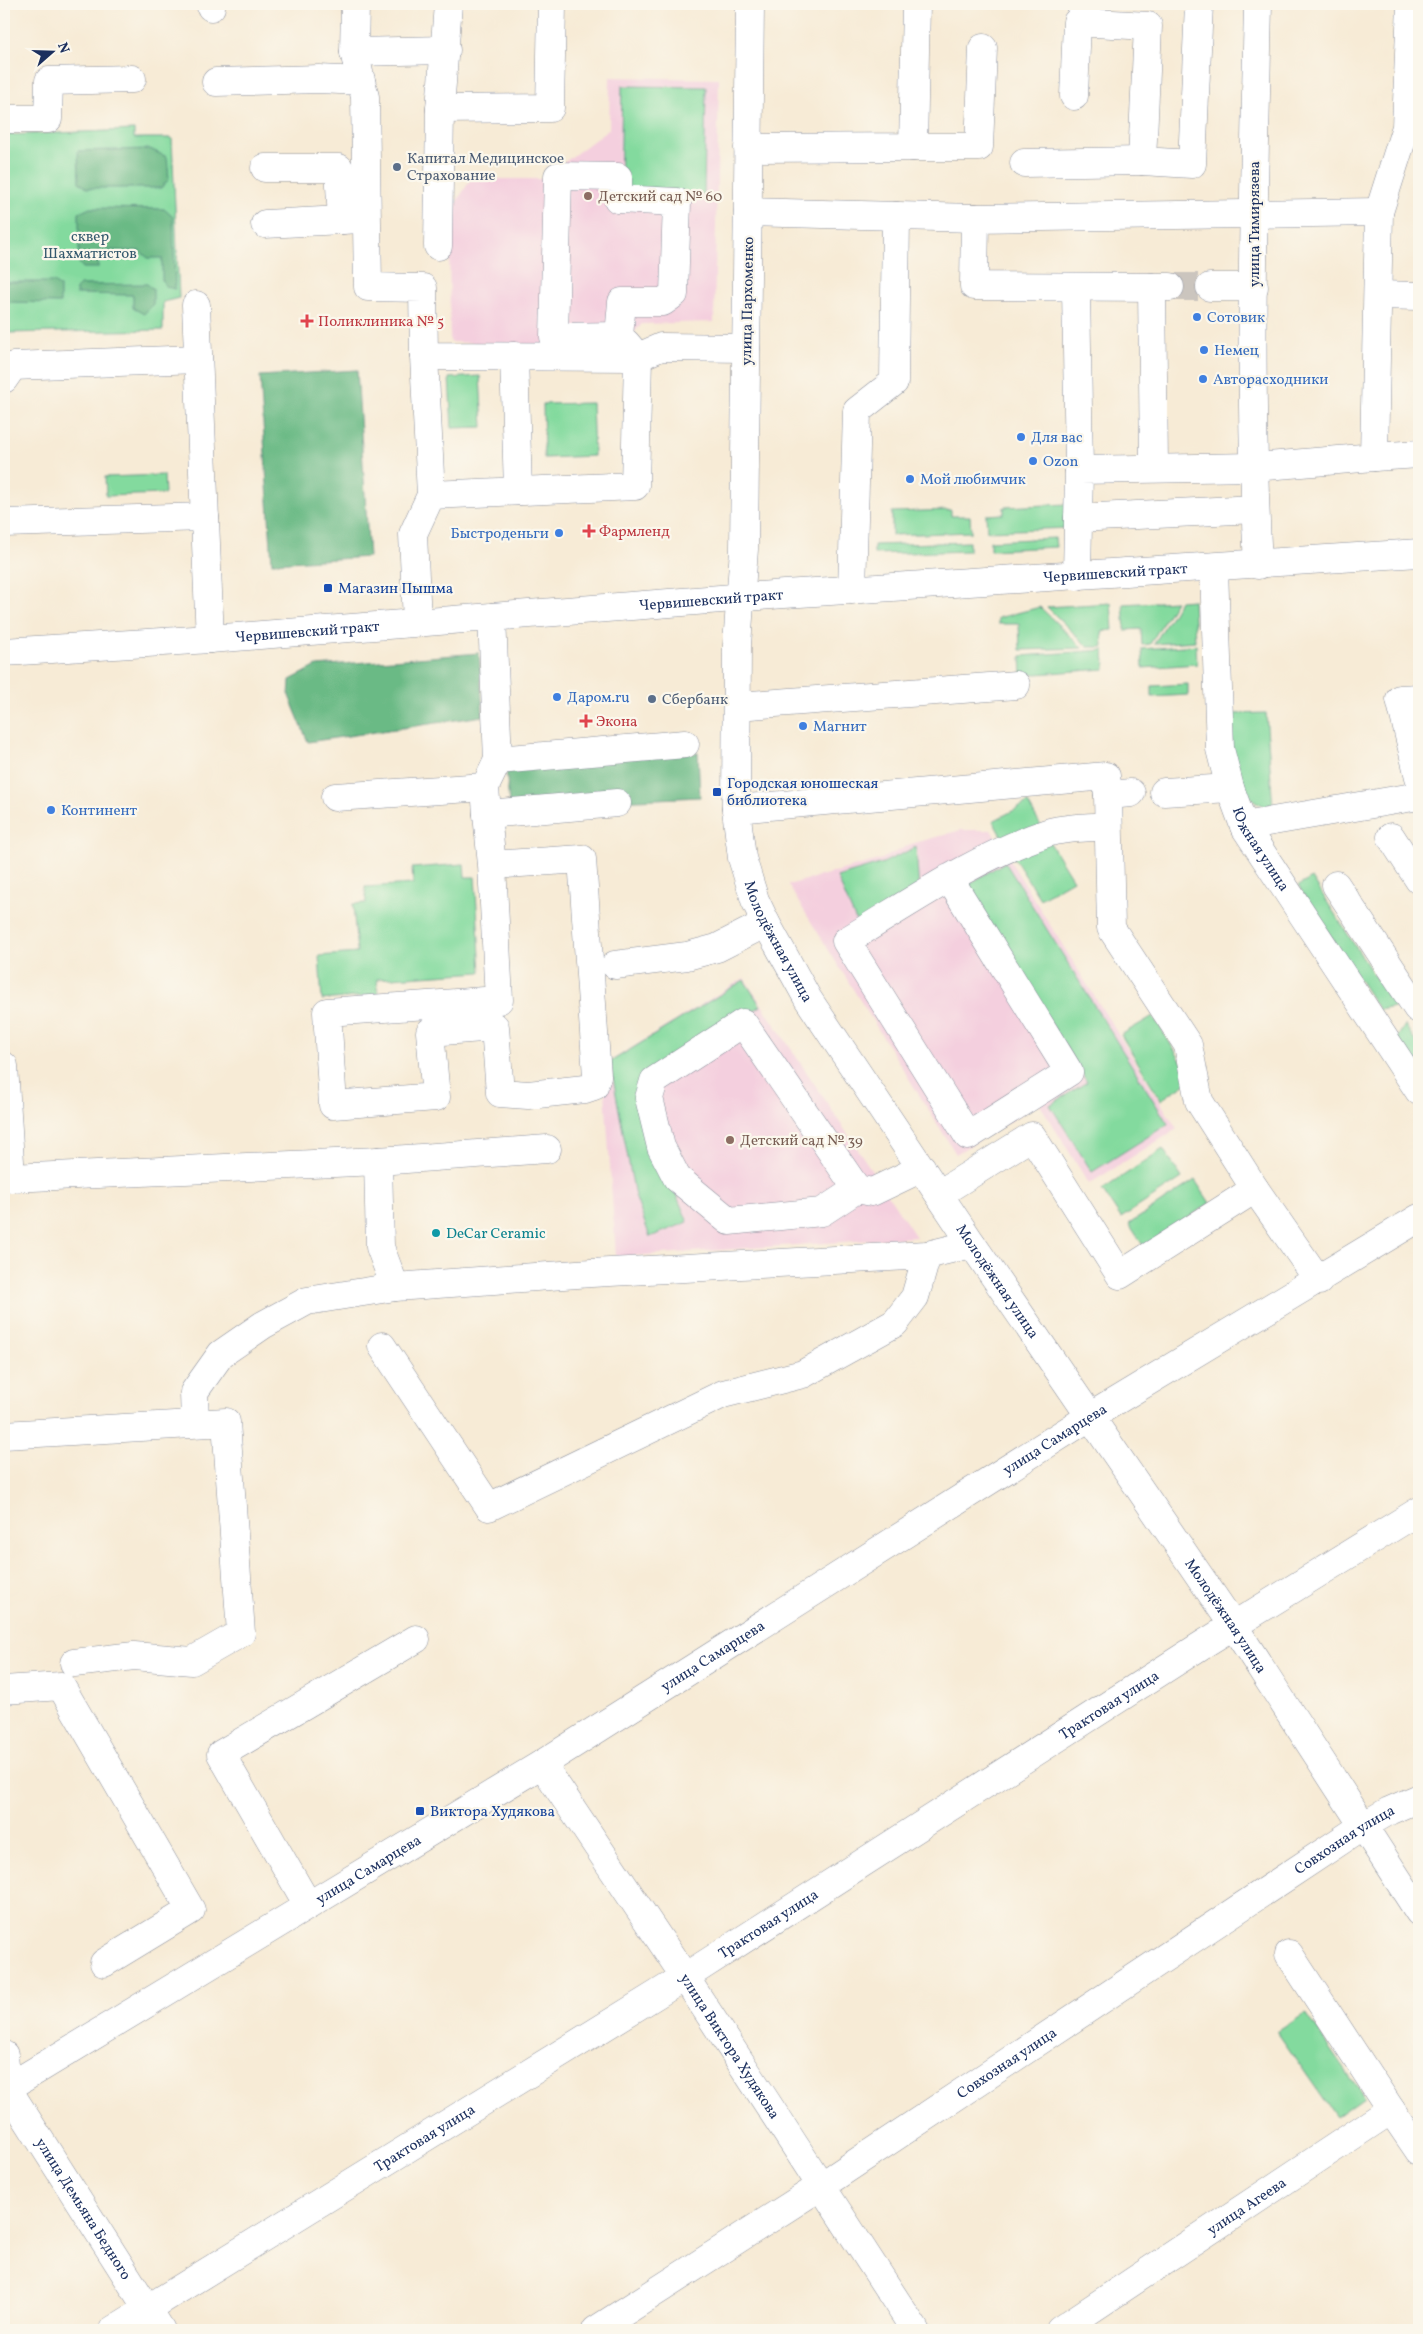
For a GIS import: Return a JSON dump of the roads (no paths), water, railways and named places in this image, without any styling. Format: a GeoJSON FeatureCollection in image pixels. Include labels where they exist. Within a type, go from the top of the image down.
{"type":"FeatureCollection","features":[{"type":"Feature","properties":{"kind":"street"},"geometry":{"type":"LineString","coordinates":[[354,219],[364,97],[354,52],[355,4]]}},
{"type":"Feature","properties":{"kind":"street"},"geometry":{"type":"LineString","coordinates":[[438,246],[440,109],[446,50],[448,4]]}},
{"type":"Feature","properties":{"kind":"street"},"geometry":{"type":"LineString","coordinates":[[440,109],[550,108],[552,4]]}},
{"type":"Feature","properties":{"kind":"street","name":"улица Пархоменко"},"geometry":{"type":"LineString","coordinates":[[741,597],[744,549],[750,4]]}},
{"type":"Feature","properties":{"kind":"street"},"geometry":{"type":"LineString","coordinates":[[913,147],[916,4]]}},
{"type":"Feature","properties":{"kind":"street"},"geometry":{"type":"LineString","coordinates":[[1024,163],[1142,161],[1192,164],[1199,4]]}},
{"type":"Feature","properties":{"kind":"street","name":"улица Тимирязева"},"geometry":{"type":"LineString","coordinates":[[1258,4],[1253,215],[1255,467],[1258,565]]}},
{"type":"Feature","properties":{"kind":"street"},"geometry":{"type":"LineString","coordinates":[[1374,456],[1380,212],[1406,127],[1411,4]]}},
{"type":"Feature","properties":{"kind":"street"},"geometry":{"type":"LineString","coordinates":[[1074,96],[1078,22],[1148,26],[1142,161]]}},
{"type":"Feature","properties":{"kind":"street"},"geometry":{"type":"LineString","coordinates":[[748,148],[979,146],[983,48]]}},
{"type":"Feature","properties":{"kind":"street"},"geometry":{"type":"LineString","coordinates":[[354,52],[446,50]]}},
{"type":"Feature","properties":{"kind":"street"},"geometry":{"type":"LineString","coordinates":[[4,119],[48,119],[49,81],[132,80]]}},
{"type":"Feature","properties":{"kind":"street"},"geometry":{"type":"LineString","coordinates":[[216,82],[319,80],[361,82]]}},
{"type":"Feature","properties":{"kind":"street"},"geometry":{"type":"LineString","coordinates":[[265,168],[339,168],[354,219],[368,287],[424,288],[424,356],[431,495],[412,534],[417,622]]}},
{"type":"Feature","properties":{"kind":"street"},"geometry":{"type":"LineString","coordinates":[[431,495],[635,486],[638,357],[619,336],[622,302],[663,302],[674,294],[677,202],[618,199],[618,177],[558,176],[554,337],[619,336]]}},
{"type":"Feature","properties":{"kind":"street"},"geometry":{"type":"LineString","coordinates":[[748,212],[975,218],[1380,212]]}},
{"type":"Feature","properties":{"kind":"street"},"geometry":{"type":"LineString","coordinates":[[852,590],[857,411],[894,382],[896,216]]}},
{"type":"Feature","properties":{"kind":"street"},"geometry":{"type":"LineString","coordinates":[[975,218],[974,286],[1161,287],[1154,467]]}},
{"type":"Feature","properties":{"kind":"street"},"geometry":{"type":"LineString","coordinates":[[265,224],[354,219]]}},
{"type":"Feature","properties":{"kind":"street"},"geometry":{"type":"LineString","coordinates":[[1210,287],[1254,287]]}},
{"type":"Feature","properties":{"kind":"street"},"geometry":{"type":"LineString","coordinates":[[1076,288],[1079,470],[1077,576]]}},
{"type":"Feature","properties":{"kind":"street"},"geometry":{"type":"LineString","coordinates":[[1378,295],[1419,296]]}},
{"type":"Feature","properties":{"kind":"street"},"geometry":{"type":"LineString","coordinates":[[196,305],[210,639]]}},
{"type":"Feature","properties":{"kind":"street"},"geometry":{"type":"LineString","coordinates":[[424,356],[638,357],[660,347],[746,348]]}},
{"type":"Feature","properties":{"kind":"street"},"geometry":{"type":"LineString","coordinates":[[514,356],[518,491]]}},
{"type":"Feature","properties":{"kind":"street"},"geometry":{"type":"LineString","coordinates":[[4,379],[13,366],[198,359]]}},
{"type":"Feature","properties":{"kind":"street"},"geometry":{"type":"LineString","coordinates":[[1079,470],[1154,467],[1255,467],[1374,456],[1419,454]]}},
{"type":"Feature","properties":{"kind":"street"},"geometry":{"type":"LineString","coordinates":[[1078,518],[1256,509]]}},
{"type":"Feature","properties":{"kind":"street"},"geometry":{"type":"LineString","coordinates":[[4,523],[205,517]]}},
{"type":"Feature","properties":{"kind":"street","name":"Червишевский тракт"},"geometry":{"type":"LineString","coordinates":[[4,652],[210,639],[741,597],[1419,554]]}},
{"type":"Feature","properties":{"kind":"street","name":"Южная улица"},"geometry":{"type":"LineString","coordinates":[[1214,568],[1220,749],[1230,788],[1244,826],[1419,1091]]}},
{"type":"Feature","properties":{"kind":"street","name":"Молодёжная улица"},"geometry":{"type":"LineString","coordinates":[[741,597],[736,808],[742,858],[755,900],[766,923],[808,999],[972,1244],[1233,1625],[1419,1912]]}},
{"type":"Feature","properties":{"kind":"street"},"geometry":{"type":"LineString","coordinates":[[492,617],[498,760],[485,787],[492,865],[499,1000],[327,1012],[333,1105],[436,1097],[430,1032],[495,1027],[500,1093],[528,1096],[585,1089],[594,1086],[597,1076],[582,859],[492,865]]}},
{"type":"Feature","properties":{"kind":"street"},"geometry":{"type":"LineString","coordinates":[[737,706],[1016,685]]}},
{"type":"Feature","properties":{"kind":"street"},"geometry":{"type":"LineString","coordinates":[[1419,698],[1400,699],[1419,777]]}},
{"type":"Feature","properties":{"kind":"street"},"geometry":{"type":"LineString","coordinates":[[498,760],[685,744]]}},
{"type":"Feature","properties":{"kind":"street"},"geometry":{"type":"LineString","coordinates":[[736,808],[1106,776],[1119,794],[1107,826],[1110,928],[1188,1046],[1199,1101],[1255,1189],[1318,1281]]}},
{"type":"Feature","properties":{"kind":"street"},"geometry":{"type":"LineString","coordinates":[[335,797],[485,787]]}},
{"type":"Feature","properties":{"kind":"street"},"geometry":{"type":"LineString","coordinates":[[1164,792],[1230,788]]}},
{"type":"Feature","properties":{"kind":"street"},"geometry":{"type":"LineString","coordinates":[[1244,826],[1419,796]]}},
{"type":"Feature","properties":{"kind":"street"},"geometry":{"type":"LineString","coordinates":[[487,814],[617,803]]}},
{"type":"Feature","properties":{"kind":"street"},"geometry":{"type":"LineString","coordinates":[[949,878],[1069,1072],[968,1136],[846,941],[949,878],[1004,850],[1049,832],[1107,826]]}},
{"type":"Feature","properties":{"kind":"street"},"geometry":{"type":"LineString","coordinates":[[1391,837],[1419,880]]}},
{"type":"Feature","properties":{"kind":"street"},"geometry":{"type":"LineString","coordinates":[[1336,885],[1418,1010],[1381,1033]]}},
{"type":"Feature","properties":{"kind":"street"},"geometry":{"type":"LineString","coordinates":[[615,965],[687,956],[717,948],[766,923]]}},
{"type":"Feature","properties":{"kind":"street"},"geometry":{"type":"LineString","coordinates":[[857,1189],[822,1212],[729,1221],[677,1178],[659,1139],[650,1098],[654,1081],[743,1024],[857,1189],[872,1192],[922,1168]]}},
{"type":"Feature","properties":{"kind":"street"},"geometry":{"type":"LineString","coordinates":[[4,1066],[11,1178],[378,1160],[547,1149]]}},
{"type":"Feature","properties":{"kind":"street"},"geometry":{"type":"LineString","coordinates":[[939,1194],[1032,1136],[1120,1275],[1255,1189]]}},
{"type":"Feature","properties":{"kind":"street"},"geometry":{"type":"LineString","coordinates":[[378,1160],[380,1247],[395,1288]]}},
{"type":"Feature","properties":{"kind":"street","name":"улица Самарцева"},"geometry":{"type":"LineString","coordinates":[[5,2089],[542,1764],[1091,1416],[1318,1281],[1419,1218]]}},
{"type":"Feature","properties":{"kind":"street"},"geometry":{"type":"LineString","coordinates":[[195,1423],[194,1392],[220,1354],[263,1325],[307,1301],[395,1288],[592,1273],[926,1255],[972,1244]]}},
{"type":"Feature","properties":{"kind":"street"},"geometry":{"type":"LineString","coordinates":[[382,1346],[490,1507],[723,1394],[803,1374],[895,1323],[915,1297],[926,1255]]}},
{"type":"Feature","properties":{"kind":"street"},"geometry":{"type":"LineString","coordinates":[[4,1435],[226,1422],[241,1633],[192,1661],[134,1656],[74,1663]]}},
{"type":"Feature","properties":{"kind":"street","name":"Трактовая улица"},"geometry":{"type":"LineString","coordinates":[[113,2330],[154,2319],[1233,1625],[1419,1510]]}},
{"type":"Feature","properties":{"kind":"street"},"geometry":{"type":"LineString","coordinates":[[308,1906],[221,1754],[416,1639]]}},
{"type":"Feature","properties":{"kind":"street"},"geometry":{"type":"LineString","coordinates":[[4,1690],[61,1686],[191,1910],[104,1963]]}},
{"type":"Feature","properties":{"kind":"street","name":"улица Виктора Худякова"},"geometry":{"type":"LineString","coordinates":[[542,1764],[685,1977],[915,2330]]}},
{"type":"Feature","properties":{"kind":"street","name":"Совхозная улица"},"geometry":{"type":"LineString","coordinates":[[596,2330],[821,2186],[1363,1826],[1389,1811],[1419,1798]]}},
{"type":"Feature","properties":{"kind":"street"},"geometry":{"type":"LineString","coordinates":[[1289,1954],[1419,2151]]}},
{"type":"Feature","properties":{"kind":"street"},"geometry":{"type":"LineString","coordinates":[[4,2056],[5,2089]]}},
{"type":"Feature","properties":{"kind":"street","name":"улица Демьяна Бедного"},"geometry":{"type":"LineString","coordinates":[[5,2089],[154,2319]]}},
{"type":"Feature","properties":{"kind":"street","name":"улица Агеева"},"geometry":{"type":"LineString","coordinates":[[1060,2330],[1391,2110]]}},
{"type":"Feature","properties":{"kind":"tunnel"},"geometry":{"type":"LineString","coordinates":[[1170,287],[1210,287]]}},
{"type":"Feature","properties":{"kind":"place","name":"Капитал Медицинское Страхование"},"geometry":{"type":"Point","coordinates":[397,167]}},
{"type":"Feature","properties":{"kind":"place","name":"Детский сад № 60"},"geometry":{"type":"Point","coordinates":[588,196]}},
{"type":"Feature","properties":{"kind":"place","name":"Сотовик"},"geometry":{"type":"Point","coordinates":[1197,317]}},
{"type":"Feature","properties":{"kind":"place","name":"Поликлиника № 5"},"geometry":{"type":"Point","coordinates":[307,321]}},
{"type":"Feature","properties":{"kind":"place","name":"Немец"},"geometry":{"type":"Point","coordinates":[1204,350]}},
{"type":"Feature","properties":{"kind":"place","name":"Авторасходники"},"geometry":{"type":"Point","coordinates":[1203,379]}},
{"type":"Feature","properties":{"kind":"place","name":"Для вас"},"geometry":{"type":"Point","coordinates":[1021,437]}},
{"type":"Feature","properties":{"kind":"place","name":"Ozon"},"geometry":{"type":"Point","coordinates":[1033,461]}},
{"type":"Feature","properties":{"kind":"place","name":"Мой любимчик"},"geometry":{"type":"Point","coordinates":[910,479]}},
{"type":"Feature","properties":{"kind":"place","name":"Фармленд"},"geometry":{"type":"Point","coordinates":[589,531]}},
{"type":"Feature","properties":{"kind":"place","name":"Быстроденьги"},"geometry":{"type":"Point","coordinates":[559,533]}},
{"type":"Feature","properties":{"kind":"place","name":"Магазин Пышма"},"geometry":{"type":"Point","coordinates":[328,588]}},
{"type":"Feature","properties":{"kind":"place","name":"Даром.ru"},"geometry":{"type":"Point","coordinates":[557,697]}},
{"type":"Feature","properties":{"kind":"place","name":"Сбербанк"},"geometry":{"type":"Point","coordinates":[652,699]}},
{"type":"Feature","properties":{"kind":"place","name":"Экона"},"geometry":{"type":"Point","coordinates":[586,721]}},
{"type":"Feature","properties":{"kind":"place","name":"Магнит"},"geometry":{"type":"Point","coordinates":[803,726]}},
{"type":"Feature","properties":{"kind":"place","name":"Городская юношеская библиотека"},"geometry":{"type":"Point","coordinates":[717,792]}},
{"type":"Feature","properties":{"kind":"place","name":"Континент"},"geometry":{"type":"Point","coordinates":[51,810]}},
{"type":"Feature","properties":{"kind":"place","name":"Детский сад № 39"},"geometry":{"type":"Point","coordinates":[730,1140]}},
{"type":"Feature","properties":{"kind":"place","name":"DeCar Ceramic"},"geometry":{"type":"Point","coordinates":[436,1233]}},
{"type":"Feature","properties":{"kind":"place","name":"Виктора Худякова"},"geometry":{"type":"Point","coordinates":[420,1811]}},
{"type":"Feature","properties":{"kind":"park label","name":"сквер Шахматистов"},"geometry":{"type":"Point","coordinates":[90,244]}}]}
